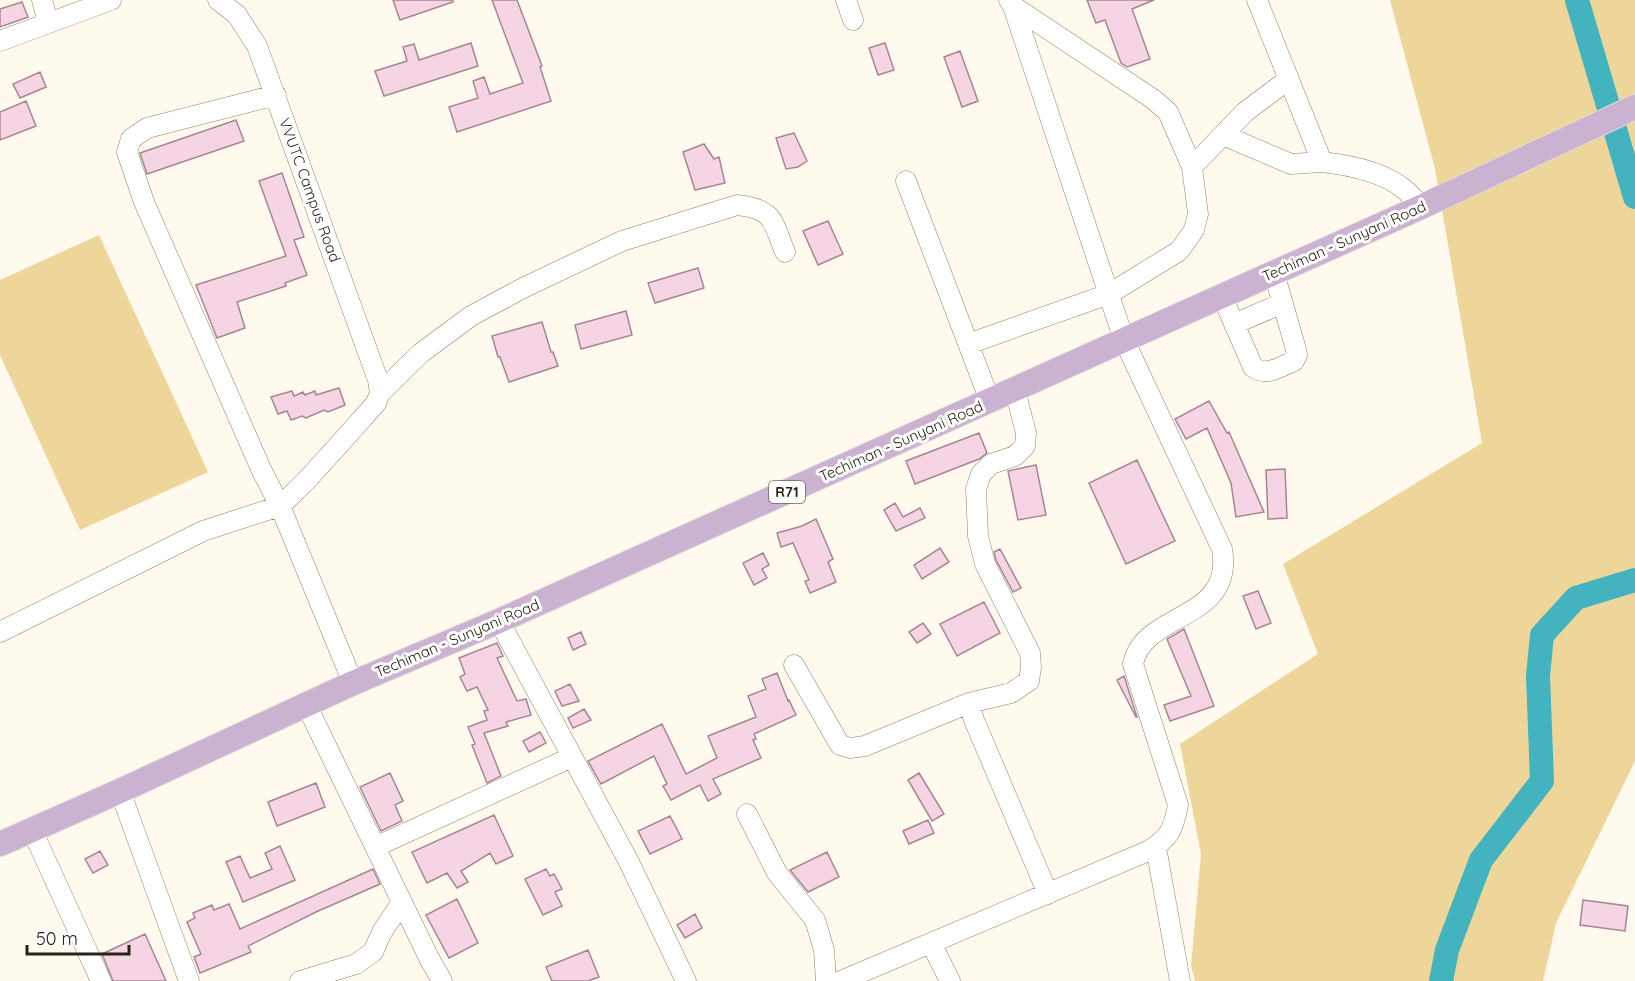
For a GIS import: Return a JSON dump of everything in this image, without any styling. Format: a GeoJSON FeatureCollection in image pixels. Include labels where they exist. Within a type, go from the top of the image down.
{"type":"FeatureCollection","features":[{"type":"Feature","properties":{"kind":"main road","name":"Techiman - Sunyani Road"},"geometry":{"type":"LineString","coordinates":[[0,844],[306,704],[499,621],[1421,207],[1635,107]]}},
{"type":"Feature","properties":{"kind":"street"},"geometry":{"type":"LineString","coordinates":[[42,0],[48,22]]}},
{"type":"Feature","properties":{"kind":"street"},"geometry":{"type":"LineString","coordinates":[[0,41],[111,0]]}},
{"type":"Feature","properties":{"kind":"street","name":"VVUTC Campus Road"},"geometry":{"type":"LineString","coordinates":[[218,0],[237,15],[257,46],[378,380],[380,393]]}},
{"type":"Feature","properties":{"kind":"street"},"geometry":{"type":"LineString","coordinates":[[846,0],[853,20]]}},
{"type":"Feature","properties":{"kind":"street"},"geometry":{"type":"LineString","coordinates":[[1257,0],[1322,162]]}},
{"type":"Feature","properties":{"kind":"street"},"geometry":{"type":"LineString","coordinates":[[968,344],[1109,294],[1179,251],[1194,230],[1198,214],[1192,167],[1168,112],[1153,99],[1011,3]]}},
{"type":"Feature","properties":{"kind":"street"},"geometry":{"type":"LineString","coordinates":[[841,981],[1048,894],[1165,841],[1175,823],[1178,805],[1133,664],[1135,652],[1146,640],[1208,599],[1221,579],[1224,563],[1222,549],[1124,340],[1011,3]]}},
{"type":"Feature","properties":{"kind":"street"},"geometry":{"type":"LineString","coordinates":[[1192,167],[1261,98],[1289,79]]}},
{"type":"Feature","properties":{"kind":"street"},"geometry":{"type":"LineString","coordinates":[[276,95],[147,128],[130,139],[127,152],[144,202],[261,469],[280,506],[353,683]]}},
{"type":"Feature","properties":{"kind":"street"},"geometry":{"type":"LineString","coordinates":[[1223,135],[1291,164],[1322,162],[1349,165],[1381,176],[1404,188],[1421,207]]}},
{"type":"Feature","properties":{"kind":"street"},"geometry":{"type":"LineString","coordinates":[[906,181],[990,401]]}},
{"type":"Feature","properties":{"kind":"street"},"geometry":{"type":"LineString","coordinates":[[0,632],[203,531],[280,506],[305,482],[376,403],[380,393],[421,353],[471,316],[523,288],[622,241],[736,205],[756,207],[771,216],[785,252]]}},
{"type":"Feature","properties":{"kind":"street"},"geometry":{"type":"LineString","coordinates":[[1222,296],[1253,367],[1267,372],[1294,361],[1297,355],[1274,273]]}},
{"type":"Feature","properties":{"kind":"street"},"geometry":{"type":"LineString","coordinates":[[1234,324],[1283,303]]}},
{"type":"Feature","properties":{"kind":"street"},"geometry":{"type":"LineString","coordinates":[[794,665],[840,745],[850,748],[865,746],[969,703],[1011,693],[1029,681],[1030,653],[985,564],[978,536],[976,489],[981,474],[991,464],[1015,456],[1025,447],[1026,433],[1015,390]]}},
{"type":"Feature","properties":{"kind":"street"},"geometry":{"type":"LineString","coordinates":[[261,469],[281,481],[305,482]]}},
{"type":"Feature","properties":{"kind":"street"},"geometry":{"type":"LineString","coordinates":[[499,621],[628,862],[687,981]]}},
{"type":"Feature","properties":{"kind":"street"},"geometry":{"type":"LineString","coordinates":[[969,703],[974,720],[1048,894]]}},
{"type":"Feature","properties":{"kind":"street"},"geometry":{"type":"LineString","coordinates":[[306,704],[442,981]]}},
{"type":"Feature","properties":{"kind":"street"},"geometry":{"type":"LineString","coordinates":[[375,847],[572,757]]}},
{"type":"Feature","properties":{"kind":"street"},"geometry":{"type":"LineString","coordinates":[[120,791],[189,981]]}},
{"type":"Feature","properties":{"kind":"street"},"geometry":{"type":"LineString","coordinates":[[747,814],[777,873],[815,920],[824,950],[826,981]]}},
{"type":"Feature","properties":{"kind":"street"},"geometry":{"type":"LineString","coordinates":[[32,830],[101,981]]}},
{"type":"Feature","properties":{"kind":"street"},"geometry":{"type":"LineString","coordinates":[[1156,847],[1180,981]]}},
{"type":"Feature","properties":{"kind":"street"},"geometry":{"type":"LineString","coordinates":[[300,981],[356,964],[373,952],[382,932],[402,902]]}},
{"type":"Feature","properties":{"kind":"street"},"geometry":{"type":"LineString","coordinates":[[931,943],[950,981]]}},
{"type":"Feature","properties":{"kind":"street"},"geometry":{"type":"LineString","coordinates":[[429,958],[432,981]]}},
{"type":"Feature","properties":{"kind":"shaded area"},"geometry":{"type":"Polygon","coordinates":[[[1390,0],[1635,0],[1635,761],[1556,923],[1543,981],[1195,981],[1191,966],[1201,854],[1180,744],[1318,654],[1283,564],[1482,443],[1435,169],[1390,0]]]}},
{"type":"Feature","properties":{"kind":"shaded area"},"geometry":{"type":"Polygon","coordinates":[[[99,235],[208,472],[80,530],[0,355],[0,280],[99,235]]]}},
{"type":"Feature","properties":{"kind":"building"},"geometry":{"type":"Polygon","coordinates":[[[393,0],[453,0],[453,2],[400,20],[393,0]]]}},
{"type":"Feature","properties":{"kind":"building"},"geometry":{"type":"Polygon","coordinates":[[[492,0],[517,0],[542,66],[540,67],[551,101],[457,132],[449,107],[478,98],[473,81],[484,77],[490,94],[523,83],[492,0]]]}},
{"type":"Feature","properties":{"kind":"building"},"geometry":{"type":"Polygon","coordinates":[[[1087,0],[1154,0],[1132,9],[1150,59],[1127,67],[1121,63],[1105,20],[1096,23],[1087,0]]]}},
{"type":"Feature","properties":{"kind":"building"},"geometry":{"type":"Polygon","coordinates":[[[22,2],[28,17],[0,27],[0,9],[22,2]]]}},
{"type":"Feature","properties":{"kind":"building"},"geometry":{"type":"Polygon","coordinates":[[[471,43],[478,66],[384,96],[375,71],[407,61],[403,47],[414,44],[419,60],[471,43]]]}},
{"type":"Feature","properties":{"kind":"building"},"geometry":{"type":"Polygon","coordinates":[[[885,43],[894,70],[878,75],[869,48],[885,43]]]}},
{"type":"Feature","properties":{"kind":"building"},"geometry":{"type":"Polygon","coordinates":[[[960,51],[978,101],[962,107],[944,57],[960,51]]]}},
{"type":"Feature","properties":{"kind":"building"},"geometry":{"type":"Polygon","coordinates":[[[40,72],[46,87],[20,98],[13,84],[40,72]]]}},
{"type":"Feature","properties":{"kind":"building"},"geometry":{"type":"Polygon","coordinates":[[[26,101],[36,126],[0,140],[0,112],[26,101]]]}},
{"type":"Feature","properties":{"kind":"building"},"geometry":{"type":"Polygon","coordinates":[[[236,120],[244,141],[147,174],[140,153],[236,120]]]}},
{"type":"Feature","properties":{"kind":"building"},"geometry":{"type":"Polygon","coordinates":[[[794,133],[807,161],[798,167],[786,169],[776,138],[794,133]]]}},
{"type":"Feature","properties":{"kind":"building"},"geometry":{"type":"Polygon","coordinates":[[[704,144],[714,159],[719,157],[725,183],[695,190],[683,152],[704,144]]]}},
{"type":"Feature","properties":{"kind":"building"},"geometry":{"type":"Polygon","coordinates":[[[282,173],[304,237],[294,240],[307,275],[285,283],[286,286],[237,302],[245,328],[217,338],[196,285],[286,256],[259,181],[282,173]]]}},
{"type":"Feature","properties":{"kind":"building"},"geometry":{"type":"Polygon","coordinates":[[[828,221],[843,254],[818,265],[803,231],[828,221]]]}},
{"type":"Feature","properties":{"kind":"building"},"geometry":{"type":"Polygon","coordinates":[[[698,268],[704,288],[655,303],[648,283],[698,268]]]}},
{"type":"Feature","properties":{"kind":"building"},"geometry":{"type":"Polygon","coordinates":[[[626,311],[632,335],[581,349],[575,325],[626,311]]]}},
{"type":"Feature","properties":{"kind":"building"},"geometry":{"type":"Polygon","coordinates":[[[542,322],[558,366],[509,382],[492,336],[542,322]]]}},
{"type":"Feature","properties":{"kind":"building"},"geometry":{"type":"Polygon","coordinates":[[[339,388],[345,405],[328,412],[324,410],[306,418],[302,416],[291,420],[287,411],[278,414],[271,397],[292,391],[294,396],[303,392],[305,395],[315,391],[316,395],[339,388]]]}},
{"type":"Feature","properties":{"kind":"building"},"geometry":{"type":"Polygon","coordinates":[[[1209,401],[1227,433],[1229,432],[1264,512],[1236,517],[1231,483],[1207,428],[1186,439],[1175,419],[1209,401]]]}},
{"type":"Feature","properties":{"kind":"building"},"geometry":{"type":"Polygon","coordinates":[[[979,433],[987,453],[979,459],[915,484],[906,461],[979,433]]]}},
{"type":"Feature","properties":{"kind":"building"},"geometry":{"type":"Polygon","coordinates":[[[1137,460],[1175,541],[1126,564],[1089,483],[1137,460]]]}},
{"type":"Feature","properties":{"kind":"building"},"geometry":{"type":"Polygon","coordinates":[[[1036,465],[1046,515],[1018,520],[1008,471],[1036,465]]]}},
{"type":"Feature","properties":{"kind":"building"},"geometry":{"type":"Polygon","coordinates":[[[1285,469],[1287,518],[1268,519],[1266,470],[1285,469]]]}},
{"type":"Feature","properties":{"kind":"building"},"geometry":{"type":"Polygon","coordinates":[[[895,503],[903,517],[920,508],[925,518],[896,531],[884,510],[895,503]]]}},
{"type":"Feature","properties":{"kind":"building"},"geometry":{"type":"Polygon","coordinates":[[[816,519],[833,559],[828,562],[836,582],[810,593],[805,581],[809,580],[793,543],[781,547],[777,533],[802,526],[816,519]]]}},
{"type":"Feature","properties":{"kind":"building"},"geometry":{"type":"Polygon","coordinates":[[[940,548],[949,562],[922,579],[914,565],[940,548]]]}},
{"type":"Feature","properties":{"kind":"building"},"geometry":{"type":"Polygon","coordinates":[[[1000,549],[1021,588],[1013,592],[996,560],[994,552],[1000,549]]]}},
{"type":"Feature","properties":{"kind":"building"},"geometry":{"type":"Polygon","coordinates":[[[763,553],[769,565],[762,569],[767,578],[754,585],[743,563],[763,553]]]}},
{"type":"Feature","properties":{"kind":"building"},"geometry":{"type":"Polygon","coordinates":[[[1258,591],[1271,623],[1256,629],[1243,596],[1258,591]]]}},
{"type":"Feature","properties":{"kind":"building"},"geometry":{"type":"Polygon","coordinates":[[[984,602],[1000,633],[957,656],[940,624],[984,602]]]}},
{"type":"Feature","properties":{"kind":"building"},"geometry":{"type":"Polygon","coordinates":[[[923,623],[931,634],[917,643],[909,632],[923,623]]]}},
{"type":"Feature","properties":{"kind":"building"},"geometry":{"type":"Polygon","coordinates":[[[1184,629],[1214,706],[1170,721],[1164,705],[1191,696],[1167,639],[1184,629]]]}},
{"type":"Feature","properties":{"kind":"building"},"geometry":{"type":"Polygon","coordinates":[[[581,632],[586,644],[573,650],[568,638],[581,632]]]}},
{"type":"Feature","properties":{"kind":"building"},"geometry":{"type":"Polygon","coordinates":[[[497,643],[503,656],[497,658],[517,701],[526,699],[531,715],[506,722],[508,726],[484,733],[501,776],[487,783],[472,745],[475,744],[468,727],[487,720],[484,711],[488,710],[477,687],[467,691],[460,677],[465,674],[459,658],[497,643]]]}},
{"type":"Feature","properties":{"kind":"building"},"geometry":{"type":"Polygon","coordinates":[[[777,673],[796,715],[754,734],[756,739],[753,740],[761,758],[713,779],[721,794],[708,801],[700,785],[671,800],[663,786],[667,784],[654,756],[601,784],[588,761],[662,724],[686,774],[717,758],[708,736],[756,717],[748,696],[766,689],[762,679],[777,673]]]}},
{"type":"Feature","properties":{"kind":"building"},"geometry":{"type":"Polygon","coordinates":[[[1124,676],[1137,717],[1117,680],[1124,676]]]}},
{"type":"Feature","properties":{"kind":"building"},"geometry":{"type":"Polygon","coordinates":[[[570,684],[579,701],[562,706],[555,691],[570,684]]]}},
{"type":"Feature","properties":{"kind":"building"},"geometry":{"type":"Polygon","coordinates":[[[584,709],[591,720],[573,728],[568,718],[584,709]]]}},
{"type":"Feature","properties":{"kind":"building"},"geometry":{"type":"Polygon","coordinates":[[[540,732],[546,743],[529,752],[523,741],[540,732]]]}},
{"type":"Feature","properties":{"kind":"building"},"geometry":{"type":"Polygon","coordinates":[[[390,773],[403,801],[395,805],[402,821],[381,831],[360,787],[390,773]]]}},
{"type":"Feature","properties":{"kind":"building"},"geometry":{"type":"Polygon","coordinates":[[[919,773],[944,814],[932,821],[908,780],[919,773]]]}},
{"type":"Feature","properties":{"kind":"building"},"geometry":{"type":"Polygon","coordinates":[[[316,783],[325,807],[277,826],[268,802],[316,783]]]}},
{"type":"Feature","properties":{"kind":"building"},"geometry":{"type":"Polygon","coordinates":[[[494,815],[513,856],[496,864],[490,853],[461,871],[468,882],[457,888],[447,873],[427,883],[412,852],[494,815]]]}},
{"type":"Feature","properties":{"kind":"building"},"geometry":{"type":"Polygon","coordinates":[[[670,816],[682,839],[650,854],[638,831],[670,816]]]}},
{"type":"Feature","properties":{"kind":"building"},"geometry":{"type":"Polygon","coordinates":[[[928,820],[934,833],[909,844],[903,831],[928,820]]]}},
{"type":"Feature","properties":{"kind":"building"},"geometry":{"type":"Polygon","coordinates":[[[280,846],[295,880],[243,902],[226,862],[240,856],[250,878],[272,869],[265,853],[280,846]]]}},
{"type":"Feature","properties":{"kind":"building"},"geometry":{"type":"Polygon","coordinates":[[[100,851],[108,865],[93,873],[85,859],[100,851]]]}},
{"type":"Feature","properties":{"kind":"building"},"geometry":{"type":"Polygon","coordinates":[[[827,852],[839,877],[808,892],[790,870],[827,852]]]}},
{"type":"Feature","properties":{"kind":"building"},"geometry":{"type":"Polygon","coordinates":[[[373,869],[380,884],[316,912],[248,946],[251,952],[200,973],[194,957],[201,954],[187,922],[195,918],[193,913],[212,905],[214,910],[229,904],[240,929],[373,869]]]}},
{"type":"Feature","properties":{"kind":"building"},"geometry":{"type":"Polygon","coordinates":[[[546,869],[550,876],[554,874],[562,889],[555,892],[562,906],[543,915],[525,879],[546,869]]]}},
{"type":"Feature","properties":{"kind":"building"},"geometry":{"type":"Polygon","coordinates":[[[457,899],[478,943],[449,958],[426,915],[457,899]]]}},
{"type":"Feature","properties":{"kind":"building"},"geometry":{"type":"Polygon","coordinates":[[[1583,900],[1628,906],[1625,931],[1580,925],[1583,900]]]}},
{"type":"Feature","properties":{"kind":"building"},"geometry":{"type":"Polygon","coordinates":[[[695,914],[702,928],[685,938],[677,925],[695,914]]]}},
{"type":"Feature","properties":{"kind":"building"},"geometry":{"type":"Polygon","coordinates":[[[145,934],[166,981],[113,981],[102,954],[145,934]]]}},
{"type":"Feature","properties":{"kind":"building"},"geometry":{"type":"Polygon","coordinates":[[[588,950],[599,977],[588,981],[552,981],[546,967],[588,950]]]}},
{"type":"Feature","properties":{"kind":"waterway"},"geometry":{"type":"LineString","coordinates":[[1577,0],[1635,197]]}},
{"type":"Feature","properties":{"kind":"waterway"},"geometry":{"type":"LineString","coordinates":[[1441,981],[1447,950],[1481,860],[1542,781],[1538,676],[1542,635],[1576,598],[1635,580]]}}]}
